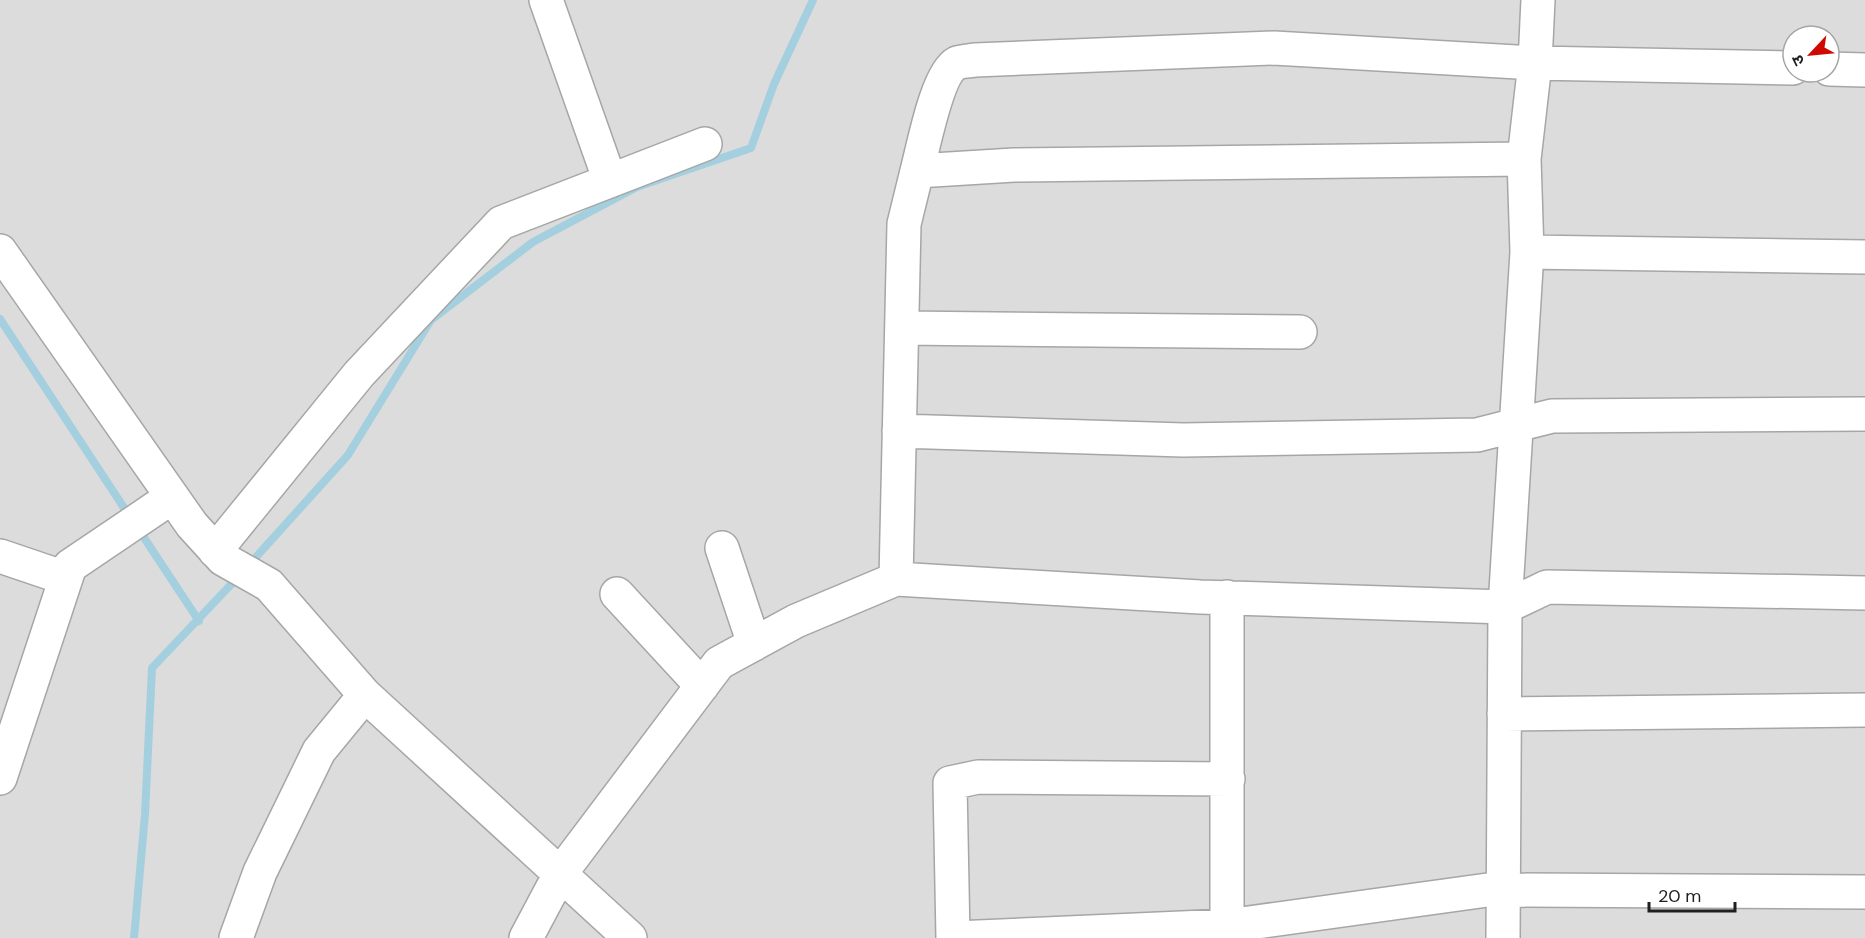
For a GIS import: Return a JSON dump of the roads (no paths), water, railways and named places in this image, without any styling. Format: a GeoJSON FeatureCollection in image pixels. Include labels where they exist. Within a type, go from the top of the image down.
{"type":"FeatureCollection","features":[{"type":"Feature","properties":{"kind":"street"},"geometry":{"type":"LineString","coordinates":[[546,0],[610,181]]}},
{"type":"Feature","properties":{"kind":"street"},"geometry":{"type":"LineString","coordinates":[[1503,938],[1505,607],[1527,252],[1524,159],[1535,63],[1538,0]]}},
{"type":"Feature","properties":{"kind":"street"},"geometry":{"type":"LineString","coordinates":[[896,579],[904,224],[938,92],[948,70],[957,62],[1274,48],[1535,63],[1781,68]]}},
{"type":"Feature","properties":{"kind":"street"},"geometry":{"type":"LineString","coordinates":[[1841,69],[1865,70]]}},
{"type":"Feature","properties":{"kind":"street"},"geometry":{"type":"LineString","coordinates":[[219,555],[359,374],[501,223],[705,144]]}},
{"type":"Feature","properties":{"kind":"street"},"geometry":{"type":"LineString","coordinates":[[917,171],[1014,165],[1524,159]]}},
{"type":"Feature","properties":{"kind":"street"},"geometry":{"type":"LineString","coordinates":[[0,251],[192,525],[219,555],[269,585],[365,695],[630,938]]}},
{"type":"Feature","properties":{"kind":"street"},"geometry":{"type":"LineString","coordinates":[[1527,252],[1865,257]]}},
{"type":"Feature","properties":{"kind":"street"},"geometry":{"type":"LineString","coordinates":[[902,328],[1300,332]]}},
{"type":"Feature","properties":{"kind":"street"},"geometry":{"type":"LineString","coordinates":[[899,431],[1183,440],[1477,435],[1552,416],[1865,414]]}},
{"type":"Feature","properties":{"kind":"street"},"geometry":{"type":"LineString","coordinates":[[0,778],[9,717],[70,566],[172,497]]}},
{"type":"Feature","properties":{"kind":"street"},"geometry":{"type":"LineString","coordinates":[[723,548],[754,644]]}},
{"type":"Feature","properties":{"kind":"street"},"geometry":{"type":"LineString","coordinates":[[0,556],[65,578]]}},
{"type":"Feature","properties":{"kind":"street"},"geometry":{"type":"LineString","coordinates":[[526,938],[560,874],[719,663],[795,621],[896,579],[1227,597],[1505,607],[1546,587],[1865,593]]}},
{"type":"Feature","properties":{"kind":"street"},"geometry":{"type":"LineString","coordinates":[[617,594],[702,686]]}},
{"type":"Feature","properties":{"kind":"street"},"geometry":{"type":"LineString","coordinates":[[1227,597],[1227,932]]}},
{"type":"Feature","properties":{"kind":"street"},"geometry":{"type":"LineString","coordinates":[[236,938],[260,872],[319,751],[365,695]]}},
{"type":"Feature","properties":{"kind":"street"},"geometry":{"type":"LineString","coordinates":[[1504,714],[1865,710]]}},
{"type":"Feature","properties":{"kind":"street"},"geometry":{"type":"LineString","coordinates":[[1228,779],[978,777],[950,783],[954,938],[1227,932],[1503,888],[1503,890],[1865,892]]}},
{"type":"Feature","properties":{"kind":"waterway"},"geometry":{"type":"LineString","coordinates":[[248,566],[348,455],[431,320],[533,242],[637,187],[751,148],[774,84],[813,0]]}},
{"type":"Feature","properties":{"kind":"waterway"},"geometry":{"type":"LineString","coordinates":[[0,319],[130,517]]}},
{"type":"Feature","properties":{"kind":"waterway"},"geometry":{"type":"LineString","coordinates":[[137,527],[199,621]]}},
{"type":"Feature","properties":{"kind":"waterway"},"geometry":{"type":"LineString","coordinates":[[134,938],[145,814],[152,668],[240,575]]}}]}
